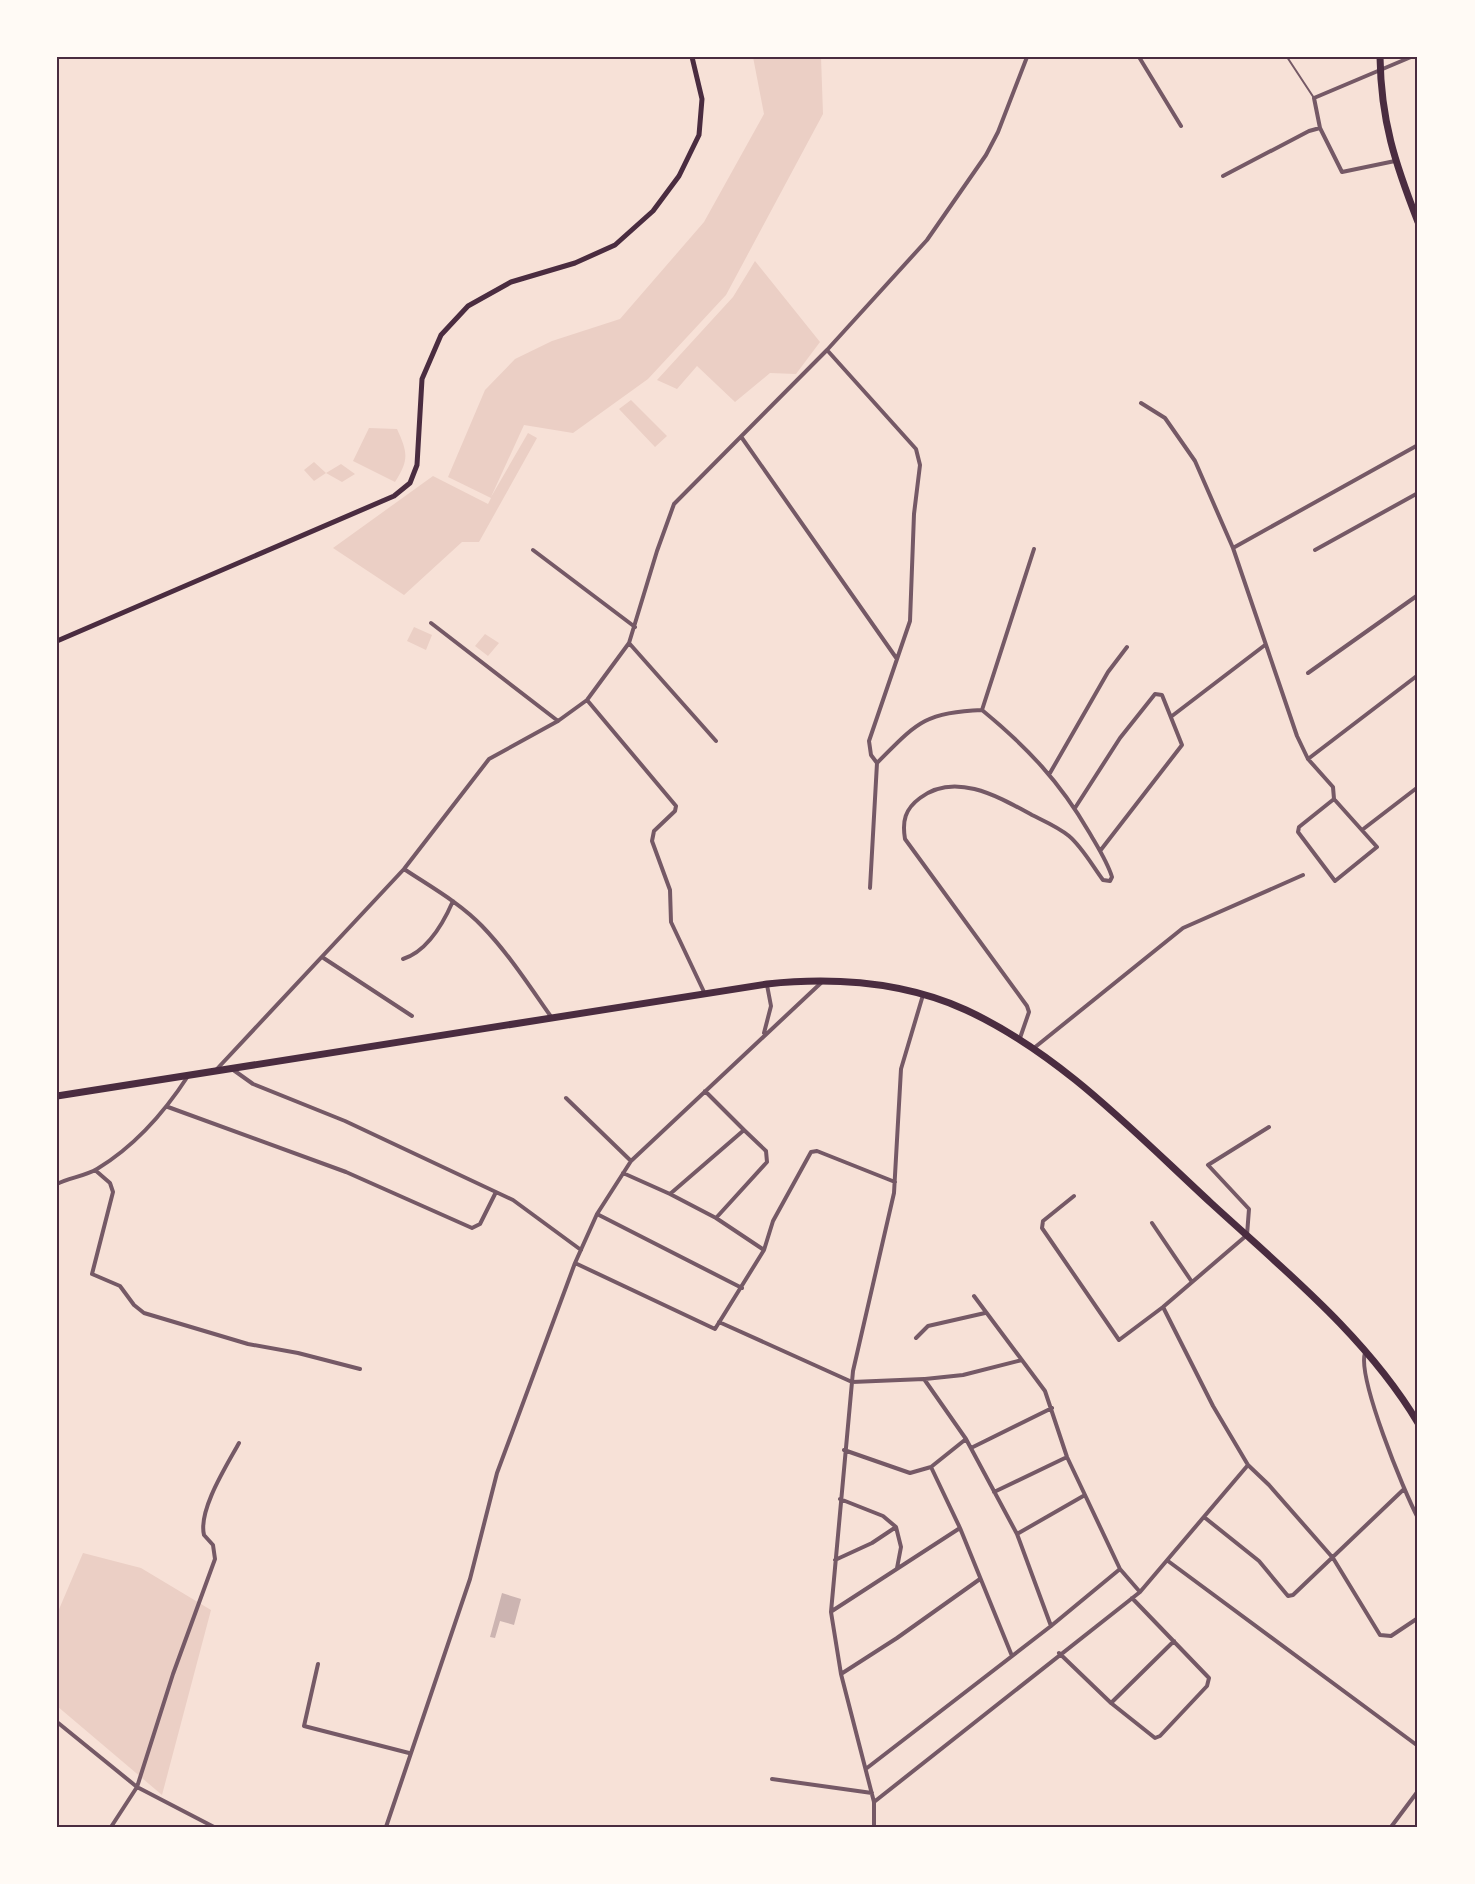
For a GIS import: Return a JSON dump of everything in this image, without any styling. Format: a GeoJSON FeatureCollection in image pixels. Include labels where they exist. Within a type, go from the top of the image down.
{"type":"FeatureCollection","features":[{"type":"Feature","properties":{"kind":"highway"},"geometry":{"type":"LineString","coordinates":[[1380,57],[1386,128],[1395,161],[1418,222]]}},
{"type":"Feature","properties":{"kind":"highway"},"geometry":{"type":"LineString","coordinates":[[57,1096],[767,984],[825,980],[864,984],[923,995],[964,1009],[1020,1038],[1078,1083],[1247,1235],[1337,1321],[1365,1352],[1418,1423]]}},
{"type":"Feature","properties":{"kind":"main road"},"geometry":{"type":"LineString","coordinates":[[57,641],[394,496],[410,483],[417,465],[422,379],[441,335],[468,306],[511,282],[575,263],[615,245],[653,212],[679,176],[699,135],[702,99],[692,57]]}},
{"type":"Feature","properties":{"kind":"street"},"geometry":{"type":"LineString","coordinates":[[215,1071],[404,869],[489,759],[558,721],[587,700],[629,643],[674,504],[742,438],[910,261],[986,155],[998,132],[1027,57]]}},
{"type":"Feature","properties":{"kind":"street"},"geometry":{"type":"LineString","coordinates":[[1139,57],[1181,126]]}},
{"type":"Feature","properties":{"kind":"street"},"geometry":{"type":"LineString","coordinates":[[1395,161],[1342,171],[1320,128],[1314,98],[1411,57]]}},
{"type":"Feature","properties":{"kind":"street"},"geometry":{"type":"LineString","coordinates":[[1223,176],[1309,131],[1320,128]]}},
{"type":"Feature","properties":{"kind":"street"},"geometry":{"type":"LineString","coordinates":[[827,350],[916,449],[919,456],[914,514],[910,621],[869,741],[871,755],[877,763],[870,888]]}},
{"type":"Feature","properties":{"kind":"street"},"geometry":{"type":"LineString","coordinates":[[1141,403],[1156,410],[1179,436],[1195,461],[1233,548],[1297,736],[1308,759],[1333,787],[1334,799],[1377,848],[1335,882],[1298,832],[1299,827],[1334,799]]}},
{"type":"Feature","properties":{"kind":"street"},"geometry":{"type":"LineString","coordinates":[[742,438],[898,659]]}},
{"type":"Feature","properties":{"kind":"street"},"geometry":{"type":"LineString","coordinates":[[1233,548],[1418,444]]}},
{"type":"Feature","properties":{"kind":"street"},"geometry":{"type":"LineString","coordinates":[[1315,550],[1418,493]]}},
{"type":"Feature","properties":{"kind":"street"},"geometry":{"type":"LineString","coordinates":[[982,710],[1034,549]]}},
{"type":"Feature","properties":{"kind":"street"},"geometry":{"type":"LineString","coordinates":[[533,550],[635,627]]}},
{"type":"Feature","properties":{"kind":"street"},"geometry":{"type":"LineString","coordinates":[[1308,673],[1418,596]]}},
{"type":"Feature","properties":{"kind":"street"},"geometry":{"type":"LineString","coordinates":[[430,623],[558,721]]}},
{"type":"Feature","properties":{"kind":"street"},"geometry":{"type":"LineString","coordinates":[[629,643],[716,741]]}},
{"type":"Feature","properties":{"kind":"street"},"geometry":{"type":"LineString","coordinates":[[1172,716],[1265,645]]}},
{"type":"Feature","properties":{"kind":"street"},"geometry":{"type":"LineString","coordinates":[[1050,773],[1108,672],[1127,647]]}},
{"type":"Feature","properties":{"kind":"street"},"geometry":{"type":"LineString","coordinates":[[1308,759],[1418,675]]}},
{"type":"Feature","properties":{"kind":"street"},"geometry":{"type":"LineString","coordinates":[[1075,808],[1120,738],[1155,694],[1162,694],[1182,739],[1180,749],[1100,850]]}},
{"type":"Feature","properties":{"kind":"street"},"geometry":{"type":"LineString","coordinates":[[587,700],[674,802],[675,811],[654,831],[652,841],[670,890],[671,922],[706,995]]}},
{"type":"Feature","properties":{"kind":"street"},"geometry":{"type":"LineString","coordinates":[[877,763],[909,730],[922,721],[952,711],[982,710],[1014,736],[1050,773],[1075,808],[1100,850],[1110,872],[1110,881],[1103,880],[1068,835],[994,795],[975,789],[941,788],[926,793],[912,804],[905,814],[903,825],[905,838],[1027,1006],[1029,1012],[1020,1038]]}},
{"type":"Feature","properties":{"kind":"street"},"geometry":{"type":"LineString","coordinates":[[1362,830],[1418,787]]}},
{"type":"Feature","properties":{"kind":"street"},"geometry":{"type":"LineString","coordinates":[[404,869],[453,901],[481,925],[500,946],[553,1019]]}},
{"type":"Feature","properties":{"kind":"street"},"geometry":{"type":"LineString","coordinates":[[1034,1048],[1184,928],[1303,875]]}},
{"type":"Feature","properties":{"kind":"street"},"geometry":{"type":"LineString","coordinates":[[403,959],[412,956],[424,947],[447,916],[453,901]]}},
{"type":"Feature","properties":{"kind":"street"},"geometry":{"type":"LineString","coordinates":[[321,957],[412,1017]]}},
{"type":"Feature","properties":{"kind":"street"},"geometry":{"type":"LineString","coordinates":[[386,1827],[409,1753],[442,1665],[470,1579],[497,1473],[575,1263],[597,1214],[631,1161],[825,980]]}},
{"type":"Feature","properties":{"kind":"street"},"geometry":{"type":"LineString","coordinates":[[764,1035],[771,1006],[767,984]]}},
{"type":"Feature","properties":{"kind":"street"},"geometry":{"type":"LineString","coordinates":[[874,1827],[872,1792],[841,1674],[831,1612],[852,1382],[896,1182],[901,1070],[923,995]]}},
{"type":"Feature","properties":{"kind":"street"},"geometry":{"type":"LineString","coordinates":[[232,1069],[253,1084],[345,1122],[513,1200],[581,1250]]}},
{"type":"Feature","properties":{"kind":"street"},"geometry":{"type":"LineString","coordinates":[[57,1184],[95,1170],[152,1125],[168,1107],[189,1075]]}},
{"type":"Feature","properties":{"kind":"street"},"geometry":{"type":"LineString","coordinates":[[705,1091],[766,1151],[767,1162],[716,1218]]}},
{"type":"Feature","properties":{"kind":"street"},"geometry":{"type":"LineString","coordinates":[[566,1098],[631,1161]]}},
{"type":"Feature","properties":{"kind":"street"},"geometry":{"type":"LineString","coordinates":[[168,1107],[346,1172],[472,1228],[480,1224],[496,1192]]}},
{"type":"Feature","properties":{"kind":"street"},"geometry":{"type":"LineString","coordinates":[[1074,1196],[1043,1221],[1042,1228],[1119,1340],[1163,1307],[1247,1235],[1249,1209],[1208,1165],[1269,1127]]}},
{"type":"Feature","properties":{"kind":"street"},"geometry":{"type":"LineString","coordinates":[[670,1194],[744,1130]]}},
{"type":"Feature","properties":{"kind":"street"},"geometry":{"type":"LineString","coordinates":[[575,1263],[715,1329],[764,1250],[773,1221],[811,1152],[817,1152],[896,1182]]}},
{"type":"Feature","properties":{"kind":"street"},"geometry":{"type":"LineString","coordinates":[[95,1170],[110,1183],[113,1192],[92,1274],[120,1286],[139,1310],[248,1344],[360,1369]]}},
{"type":"Feature","properties":{"kind":"street"},"geometry":{"type":"LineString","coordinates":[[623,1173],[716,1218],[764,1250]]}},
{"type":"Feature","properties":{"kind":"street"},"geometry":{"type":"LineString","coordinates":[[597,1214],[742,1288]]}},
{"type":"Feature","properties":{"kind":"street"},"geometry":{"type":"LineString","coordinates":[[1152,1223],[1192,1282]]}},
{"type":"Feature","properties":{"kind":"street"},"geometry":{"type":"LineString","coordinates":[[974,1296],[1045,1391],[1067,1457],[1120,1569],[1140,1592]]}},
{"type":"Feature","properties":{"kind":"street"},"geometry":{"type":"LineString","coordinates":[[1163,1307],[1227,1432],[1248,1465],[1269,1485],[1333,1558],[1380,1635],[1391,1636],[1418,1618]]}},
{"type":"Feature","properties":{"kind":"street"},"geometry":{"type":"LineString","coordinates":[[916,1338],[928,1326],[985,1313]]}},
{"type":"Feature","properties":{"kind":"street"},"geometry":{"type":"LineString","coordinates":[[719,1322],[852,1382],[924,1379],[963,1374],[1022,1359]]}},
{"type":"Feature","properties":{"kind":"street"},"geometry":{"type":"LineString","coordinates":[[1365,1352],[1362,1361],[1365,1376],[1404,1490],[1418,1518]]}},
{"type":"Feature","properties":{"kind":"street"},"geometry":{"type":"LineString","coordinates":[[924,1379],[966,1439],[1017,1534],[1051,1626]]}},
{"type":"Feature","properties":{"kind":"street"},"geometry":{"type":"LineString","coordinates":[[971,1448],[1052,1408]]}},
{"type":"Feature","properties":{"kind":"street"},"geometry":{"type":"LineString","coordinates":[[844,1450],[910,1473],[931,1467],[966,1439]]}},
{"type":"Feature","properties":{"kind":"street"},"geometry":{"type":"LineString","coordinates":[[111,1827],[137,1786],[216,1555],[213,1545],[203,1531],[206,1516],[212,1496],[239,1443]]}},
{"type":"Feature","properties":{"kind":"street"},"geometry":{"type":"LineString","coordinates":[[994,1492],[1067,1457]]}},
{"type":"Feature","properties":{"kind":"street"},"geometry":{"type":"LineString","coordinates":[[874,1802],[1059,1653],[1140,1592],[1248,1465]]}},
{"type":"Feature","properties":{"kind":"street"},"geometry":{"type":"LineString","coordinates":[[931,1467],[960,1528],[1012,1656]]}},
{"type":"Feature","properties":{"kind":"street"},"geometry":{"type":"LineString","coordinates":[[1204,1517],[1259,1561],[1288,1596],[1333,1558],[1404,1490]]}},
{"type":"Feature","properties":{"kind":"street"},"geometry":{"type":"LineString","coordinates":[[1017,1534],[1085,1495]]}},
{"type":"Feature","properties":{"kind":"street"},"geometry":{"type":"LineString","coordinates":[[840,1499],[883,1516],[896,1527],[901,1547],[897,1569]]}},
{"type":"Feature","properties":{"kind":"street"},"geometry":{"type":"LineString","coordinates":[[836,1560],[872,1543],[896,1527]]}},
{"type":"Feature","properties":{"kind":"street"},"geometry":{"type":"LineString","coordinates":[[831,1612],[960,1528]]}},
{"type":"Feature","properties":{"kind":"street"},"geometry":{"type":"LineString","coordinates":[[1168,1561],[1418,1746]]}},
{"type":"Feature","properties":{"kind":"street"},"geometry":{"type":"LineString","coordinates":[[867,1768],[1051,1626],[1120,1569]]}},
{"type":"Feature","properties":{"kind":"street"},"geometry":{"type":"LineString","coordinates":[[841,1674],[897,1638],[980,1578]]}},
{"type":"Feature","properties":{"kind":"street"},"geometry":{"type":"LineString","coordinates":[[1059,1653],[1111,1703],[1155,1738],[1160,1736],[1209,1682],[1209,1678],[1132,1598]]}},
{"type":"Feature","properties":{"kind":"street"},"geometry":{"type":"LineString","coordinates":[[1111,1703],[1174,1641]]}},
{"type":"Feature","properties":{"kind":"street"},"geometry":{"type":"LineString","coordinates":[[318,1664],[304,1726],[409,1753]]}},
{"type":"Feature","properties":{"kind":"street"},"geometry":{"type":"LineString","coordinates":[[57,1722],[137,1786],[214,1827]]}},
{"type":"Feature","properties":{"kind":"street"},"geometry":{"type":"LineString","coordinates":[[772,1779],[872,1792]]}},
{"type":"Feature","properties":{"kind":"street"},"geometry":{"type":"LineString","coordinates":[[1391,1827],[1418,1791]]}},
{"type":"Feature","properties":{"kind":"lane"},"geometry":{"type":"LineString","coordinates":[[1287,57],[1314,98]]}},
{"type":"Feature","properties":{"kind":"shaded area"},"geometry":{"type":"Polygon","coordinates":[[[753,57],[821,57],[823,114],[726,295],[648,379],[573,433],[524,425],[491,497],[528,433],[537,438],[479,542],[462,542],[404,595],[333,548],[433,476],[488,504],[491,498],[448,477],[485,390],[515,359],[552,341],[620,319],[704,222],[764,114],[753,57]]]}},
{"type":"Feature","properties":{"kind":"shaded area"},"geometry":{"type":"Polygon","coordinates":[[[755,261],[820,342],[796,374],[770,373],[735,402],[697,366],[677,389],[657,380],[733,297],[755,261]]]}},
{"type":"Feature","properties":{"kind":"shaded area"},"geometry":{"type":"Polygon","coordinates":[[[631,400],[667,436],[655,447],[619,409],[631,400]]]}},
{"type":"Feature","properties":{"kind":"shaded area"},"geometry":{"type":"Polygon","coordinates":[[[369,428],[397,429],[405,451],[405,462],[395,482],[353,461],[369,428]]]}},
{"type":"Feature","properties":{"kind":"shaded area"},"geometry":{"type":"Polygon","coordinates":[[[314,462],[326,473],[314,481],[304,470],[314,462]]]}},
{"type":"Feature","properties":{"kind":"shaded area"},"geometry":{"type":"Polygon","coordinates":[[[341,464],[355,474],[342,482],[326,473],[341,464]]]}},
{"type":"Feature","properties":{"kind":"shaded area"},"geometry":{"type":"Polygon","coordinates":[[[414,627],[432,635],[426,650],[407,641],[414,627]]]}},
{"type":"Feature","properties":{"kind":"shaded area"},"geometry":{"type":"Polygon","coordinates":[[[485,634],[499,643],[488,656],[475,646],[485,634]]]}},
{"type":"Feature","properties":{"kind":"shaded area"},"geometry":{"type":"Polygon","coordinates":[[[83,1553],[141,1568],[211,1610],[162,1795],[57,1706],[57,1614],[83,1553]]]}},
{"type":"Feature","properties":{"kind":"building"},"geometry":{"type":"Polygon","coordinates":[[[502,1593],[521,1599],[514,1625],[500,1621],[495,1638],[490,1637],[502,1593]]]}}]}
